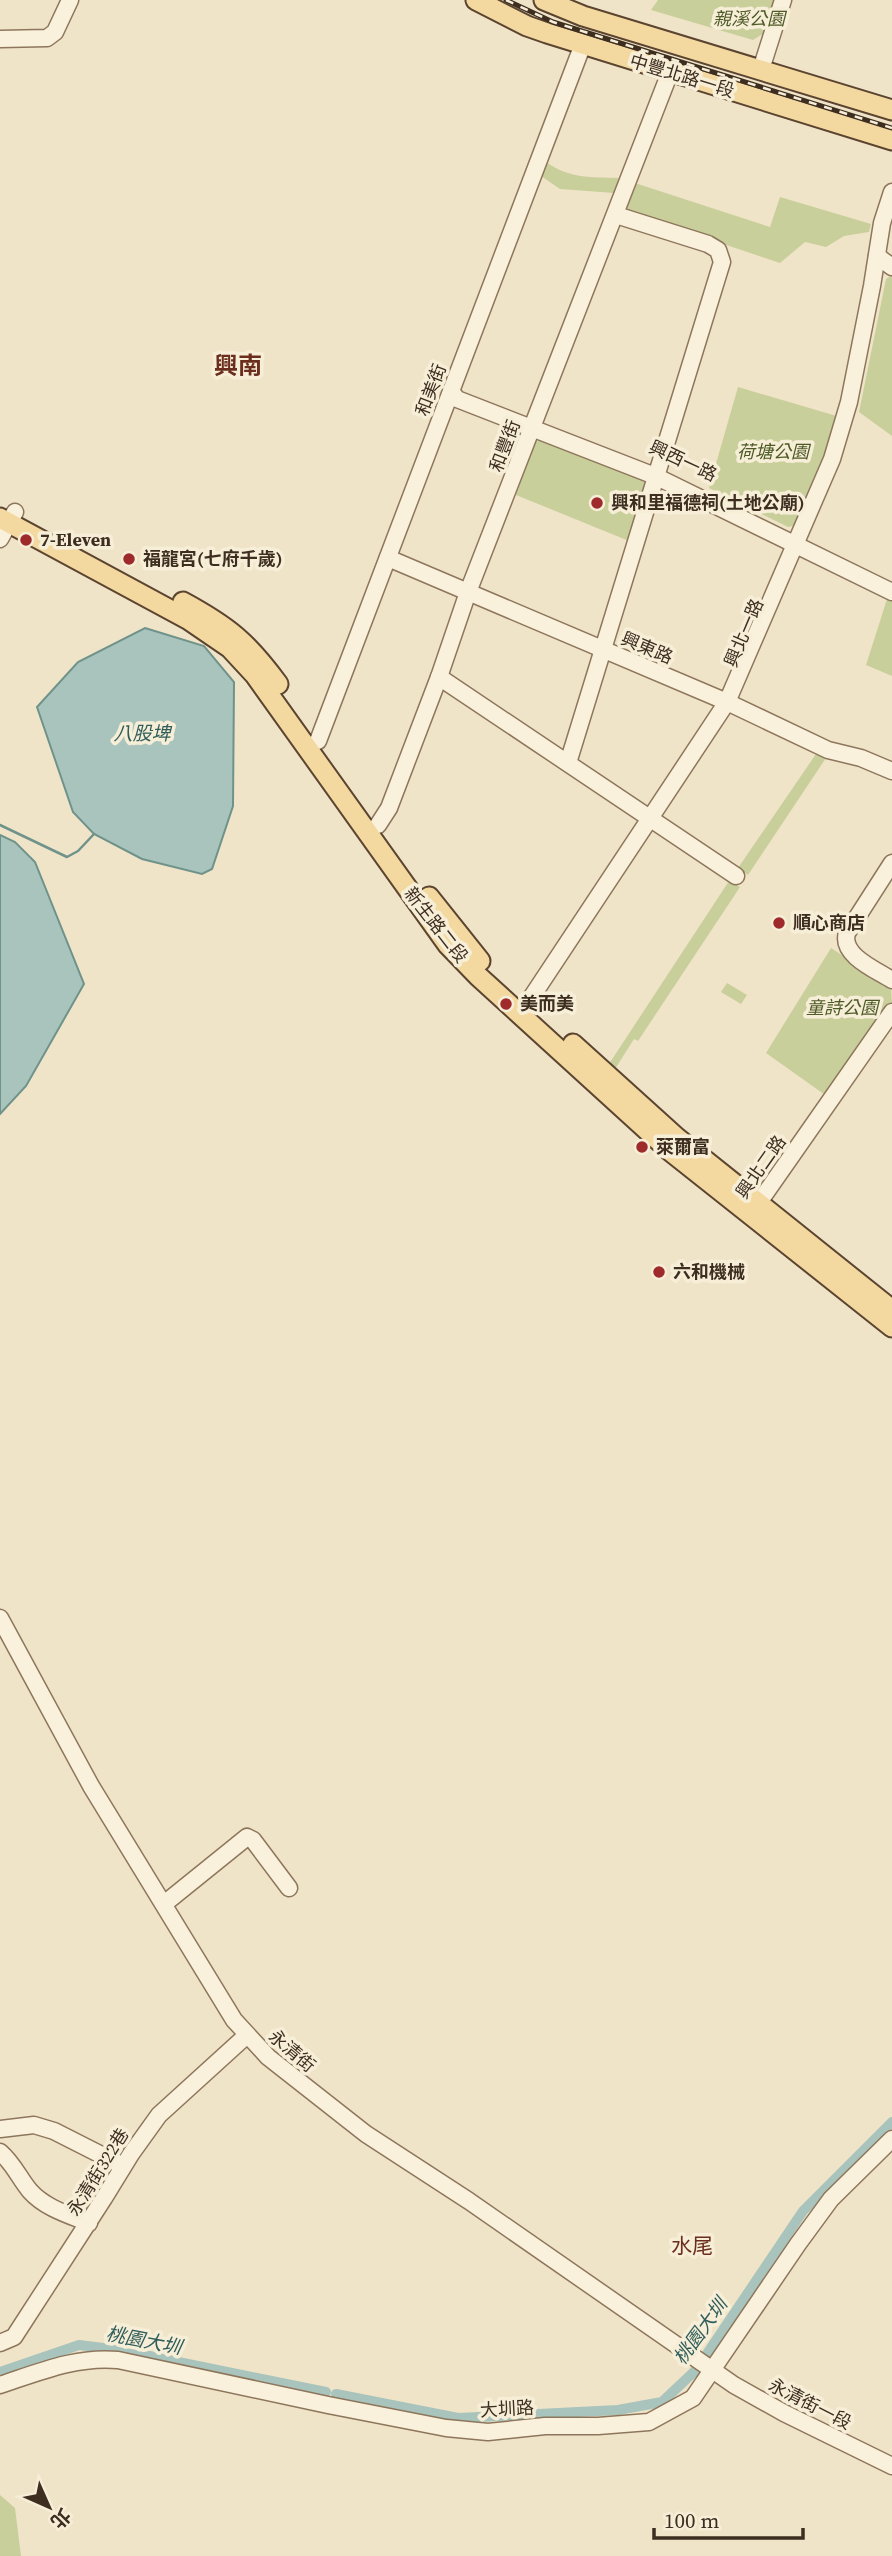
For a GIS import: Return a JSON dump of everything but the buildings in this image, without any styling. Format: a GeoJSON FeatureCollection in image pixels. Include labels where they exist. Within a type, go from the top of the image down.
{"type":"FeatureCollection","features":[{"type":"Feature","properties":{"kind":"main road","name":"中豐北路一段"},"geometry":{"type":"LineString","coordinates":[[476,0],[547,33],[892,140]]}},
{"type":"Feature","properties":{"kind":"main road","name":"中豐北路一段"},"geometry":{"type":"LineString","coordinates":[[544,0],[583,16],[892,110]]}},
{"type":"Feature","properties":{"kind":"main road","name":"新生路二段"},"geometry":{"type":"LineString","coordinates":[[5,519],[233,631],[258,657],[411,873],[473,954],[669,1150],[758,1210],[892,1310]]}},
{"type":"Feature","properties":{"kind":"main road","name":"新生路二段"},"geometry":{"type":"LineString","coordinates":[[5,519],[189,620],[230,648],[263,685],[448,945],[478,976],[528,1010]]}},
{"type":"Feature","properties":{"kind":"main road","name":"新生路二段"},"geometry":{"type":"LineString","coordinates":[[758,1210],[892,1327]]}},
{"type":"Feature","properties":{"kind":"street"},"geometry":{"type":"LineString","coordinates":[[0,39],[47,38],[55,32],[71,0]]}},
{"type":"Feature","properties":{"kind":"street"},"geometry":{"type":"LineString","coordinates":[[764,60],[783,0]]}},
{"type":"Feature","properties":{"kind":"street","name":"和美街"},"geometry":{"type":"LineString","coordinates":[[318,741],[580,52]]}},
{"type":"Feature","properties":{"kind":"street","name":"和豐街"},"geometry":{"type":"LineString","coordinates":[[378,825],[389,808],[468,592],[667,80]]}},
{"type":"Feature","properties":{"kind":"street"},"geometry":{"type":"LineString","coordinates":[[886,259],[882,223],[892,192]]}},
{"type":"Feature","properties":{"kind":"street"},"geometry":{"type":"LineString","coordinates":[[568,763],[722,262],[721,255],[708,244],[616,215]]}},
{"type":"Feature","properties":{"kind":"street"},"geometry":{"type":"LineString","coordinates":[[528,1010],[730,704],[839,459],[854,412],[886,259],[892,215]]}},
{"type":"Feature","properties":{"kind":"street","name":"興西一路"},"geometry":{"type":"LineString","coordinates":[[451,391],[460,391],[534,424],[656,472],[892,584]]}},
{"type":"Feature","properties":{"kind":"street"},"geometry":{"type":"LineString","coordinates":[[800,542],[892,592]]}},
{"type":"Feature","properties":{"kind":"street","name":"興東路"},"geometry":{"type":"LineString","coordinates":[[388,558],[730,704],[828,750],[861,758],[892,771]]}},
{"type":"Feature","properties":{"kind":"street"},"geometry":{"type":"LineString","coordinates":[[439,677],[736,876]]}},
{"type":"Feature","properties":{"kind":"street"},"geometry":{"type":"LineString","coordinates":[[892,863],[845,940],[847,949],[892,980]]}},
{"type":"Feature","properties":{"kind":"street","name":"興北二路"},"geometry":{"type":"LineString","coordinates":[[758,1210],[892,1012]]}},
{"type":"Feature","properties":{"kind":"street","name":"興北二路"},"geometry":{"type":"LineString","coordinates":[[758,1210],[892,1026]]}},
{"type":"Feature","properties":{"kind":"street","name":"永清街"},"geometry":{"type":"LineString","coordinates":[[0,1618],[91,1786],[234,2020],[247,2035],[274,2062],[366,2134],[469,2201],[712,2371]]}},
{"type":"Feature","properties":{"kind":"street"},"geometry":{"type":"LineString","coordinates":[[164,1904],[247,1837],[253,1840],[289,1888]]}},
{"type":"Feature","properties":{"kind":"street","name":"永清街322巷"},"geometry":{"type":"LineString","coordinates":[[0,2343],[14,2337],[138,2144],[170,2103],[247,2035]]}},
{"type":"Feature","properties":{"kind":"street"},"geometry":{"type":"LineString","coordinates":[[0,2129],[34,2125],[124,2166]]}},
{"type":"Feature","properties":{"kind":"street","name":"大圳路"},"geometry":{"type":"LineString","coordinates":[[0,2385],[70,2362],[98,2358],[446,2428],[488,2432],[545,2426],[649,2422],[693,2398],[831,2199],[892,2139]]}},
{"type":"Feature","properties":{"kind":"street"},"geometry":{"type":"LineString","coordinates":[[0,2152],[13,2164],[25,2185],[37,2197],[56,2209],[89,2223]]}},
{"type":"Feature","properties":{"kind":"street","name":"永清街一段"},"geometry":{"type":"LineString","coordinates":[[712,2371],[784,2413],[892,2466]]}},
{"type":"Feature","properties":{"kind":"green space","name":"親溪公園"},"geometry":{"type":"Polygon","coordinates":[[[658,0],[776,0],[766,32],[753,40],[651,10],[658,0]]]}},
{"type":"Feature","properties":{"kind":"green space"},"geometry":{"type":"Polygon","coordinates":[[[546,162],[572,174],[619,178],[614,193],[560,189],[541,176],[546,162]]]}},
{"type":"Feature","properties":{"kind":"green space"},"geometry":{"type":"Polygon","coordinates":[[[635,183],[770,227],[780,197],[871,224],[869,232],[844,236],[826,247],[805,242],[780,263],[628,212],[626,207],[635,183]]]}},
{"type":"Feature","properties":{"kind":"green space"},"geometry":{"type":"Polygon","coordinates":[[[892,275],[892,436],[859,412],[886,279],[892,275]]]}},
{"type":"Feature","properties":{"kind":"green space","name":"荷塘公園"},"geometry":{"type":"Polygon","coordinates":[[[738,387],[840,417],[798,525],[788,527],[709,488],[738,387]]]}},
{"type":"Feature","properties":{"kind":"green space"},"geometry":{"type":"Polygon","coordinates":[[[540,439],[646,479],[629,541],[516,495],[535,443],[540,439]]]}},
{"type":"Feature","properties":{"kind":"green space"},"geometry":{"type":"Polygon","coordinates":[[[888,596],[892,598],[892,676],[866,665],[888,596]]]}},
{"type":"Feature","properties":{"kind":"green space"},"geometry":{"type":"Polygon","coordinates":[[[818,751],[828,755],[748,875],[738,868],[818,751]]]}},
{"type":"Feature","properties":{"kind":"green space"},"geometry":{"type":"Polygon","coordinates":[[[729,881],[740,887],[638,1041],[634,1039],[615,1069],[609,1064],[729,881]]]}},
{"type":"Feature","properties":{"kind":"green space","name":"童詩公園"},"geometry":{"type":"Polygon","coordinates":[[[831,948],[891,987],[892,1006],[828,1097],[766,1053],[831,948]]]}},
{"type":"Feature","properties":{"kind":"green space"},"geometry":{"type":"Polygon","coordinates":[[[727,983],[747,995],[741,1004],[721,992],[727,983]]]}},
{"type":"Feature","properties":{"kind":"green space"},"geometry":{"type":"Polygon","coordinates":[[[0,2495],[15,2508],[21,2556],[0,2556],[0,2495]]]}},
{"type":"Feature","properties":{"kind":"water","name":"八股埤"},"geometry":{"type":"Polygon","coordinates":[[[145,628],[204,646],[234,682],[233,806],[212,869],[202,874],[142,859],[94,834],[73,812],[37,707],[78,662],[145,628]]]}},
{"type":"Feature","properties":{"kind":"water"},"geometry":{"type":"Polygon","coordinates":[[[0,835],[15,842],[35,862],[84,984],[26,1086],[0,1114],[0,835]]]}},
{"type":"Feature","properties":{"kind":"waterway"},"geometry":{"type":"LineString","coordinates":[[0,825],[67,857],[78,851],[94,834]]}},
{"type":"Feature","properties":{"kind":"waterway","name":"桃園大圳"},"geometry":{"type":"LineString","coordinates":[[336,2394],[458,2418],[618,2410],[662,2402],[696,2370],[803,2211],[892,2122]]}},
{"type":"Feature","properties":{"kind":"waterway","name":"桃園大圳"},"geometry":{"type":"LineString","coordinates":[[0,2372],[79,2345],[120,2350],[326,2392]]}},
{"type":"Feature","properties":{"kind":"railway"},"geometry":{"type":"LineString","coordinates":[[506,0],[553,22],[892,128]]}},
{"type":"Feature","properties":{"kind":"place","name":"興和里福德祠(土地公廟)"},"geometry":{"type":"Point","coordinates":[597,503]}},
{"type":"Feature","properties":{"kind":"place","name":"7-Eleven"},"geometry":{"type":"Point","coordinates":[26,540]}},
{"type":"Feature","properties":{"kind":"place","name":"福龍宮(七府千歲)"},"geometry":{"type":"Point","coordinates":[129,559]}},
{"type":"Feature","properties":{"kind":"place","name":"順心商店"},"geometry":{"type":"Point","coordinates":[779,923]}},
{"type":"Feature","properties":{"kind":"place","name":"美而美"},"geometry":{"type":"Point","coordinates":[506,1004]}},
{"type":"Feature","properties":{"kind":"place","name":"萊爾富"},"geometry":{"type":"Point","coordinates":[642,1147]}},
{"type":"Feature","properties":{"kind":"place","name":"六和機械"},"geometry":{"type":"Point","coordinates":[659,1272]}},
{"type":"Feature","properties":{"kind":"district","name":"興南"},"geometry":{"type":"Point","coordinates":[238,366]}},
{"type":"Feature","properties":{"kind":"district","name":"水尾"},"geometry":{"type":"Point","coordinates":[692,2246]}}]}
